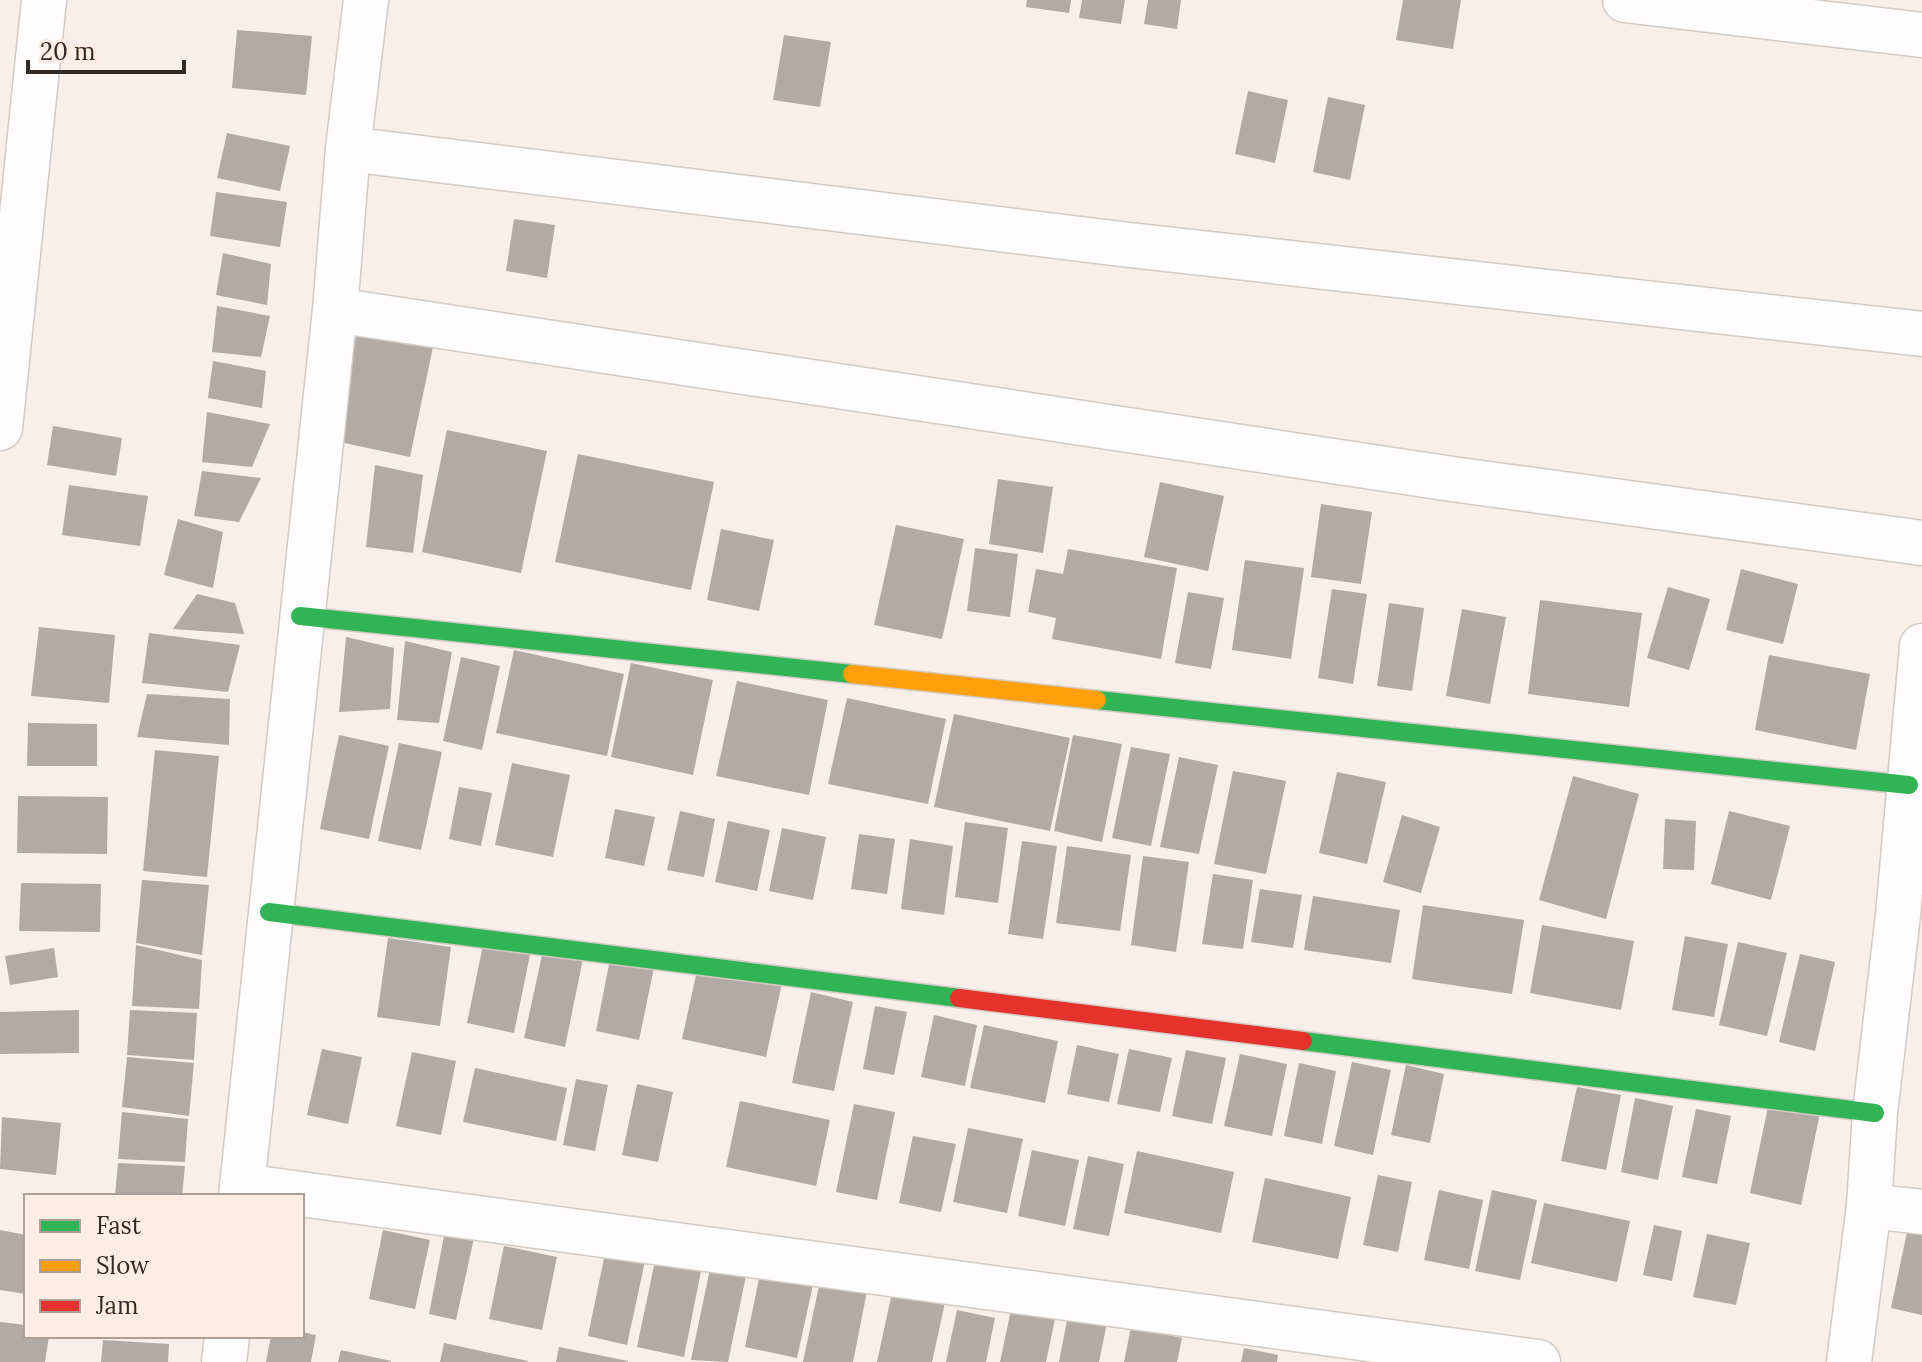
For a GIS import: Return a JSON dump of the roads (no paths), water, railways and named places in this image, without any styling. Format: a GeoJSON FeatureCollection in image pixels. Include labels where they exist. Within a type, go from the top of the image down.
{"type":"FeatureCollection","features":[{"type":"Feature","properties":{"kind":"street"},"geometry":{"type":"LineString","coordinates":[[0,428],[44,0]]}},
{"type":"Feature","properties":{"kind":"street"},"geometry":{"type":"LineString","coordinates":[[265,1194],[242,1191],[300,616],[335,310],[348,149],[366,0]]}},
{"type":"Feature","properties":{"kind":"street"},"geometry":{"type":"LineString","coordinates":[[1625,0],[1922,35]]}},
{"type":"Feature","properties":{"kind":"street"},"geometry":{"type":"LineString","coordinates":[[1912,0],[1922,10]]}},
{"type":"Feature","properties":{"kind":"street"},"geometry":{"type":"LineString","coordinates":[[348,149],[1121,244],[1922,334]]}},
{"type":"Feature","properties":{"kind":"street"},"geometry":{"type":"LineString","coordinates":[[335,310],[1436,477],[1922,543]]}},
{"type":"Feature","properties":{"kind":"street"},"geometry":{"type":"LineString","coordinates":[[300,616],[1909,785]]}},
{"type":"Feature","properties":{"kind":"street"},"geometry":{"type":"LineString","coordinates":[[1849,1362],[1869,1206],[1875,1113],[1910,916],[1909,785],[1922,646]]}},
{"type":"Feature","properties":{"kind":"street"},"geometry":{"type":"LineString","coordinates":[[269,912],[1875,1113]]}},
{"type":"Feature","properties":{"kind":"street"},"geometry":{"type":"LineString","coordinates":[[304,1199],[1538,1362]]}},
{"type":"Feature","properties":{"kind":"street"},"geometry":{"type":"LineString","coordinates":[[1869,1206],[1922,1212]]}},
{"type":"Feature","properties":{"kind":"street"},"geometry":{"type":"LineString","coordinates":[[224,1362],[227,1338]]}}]}
